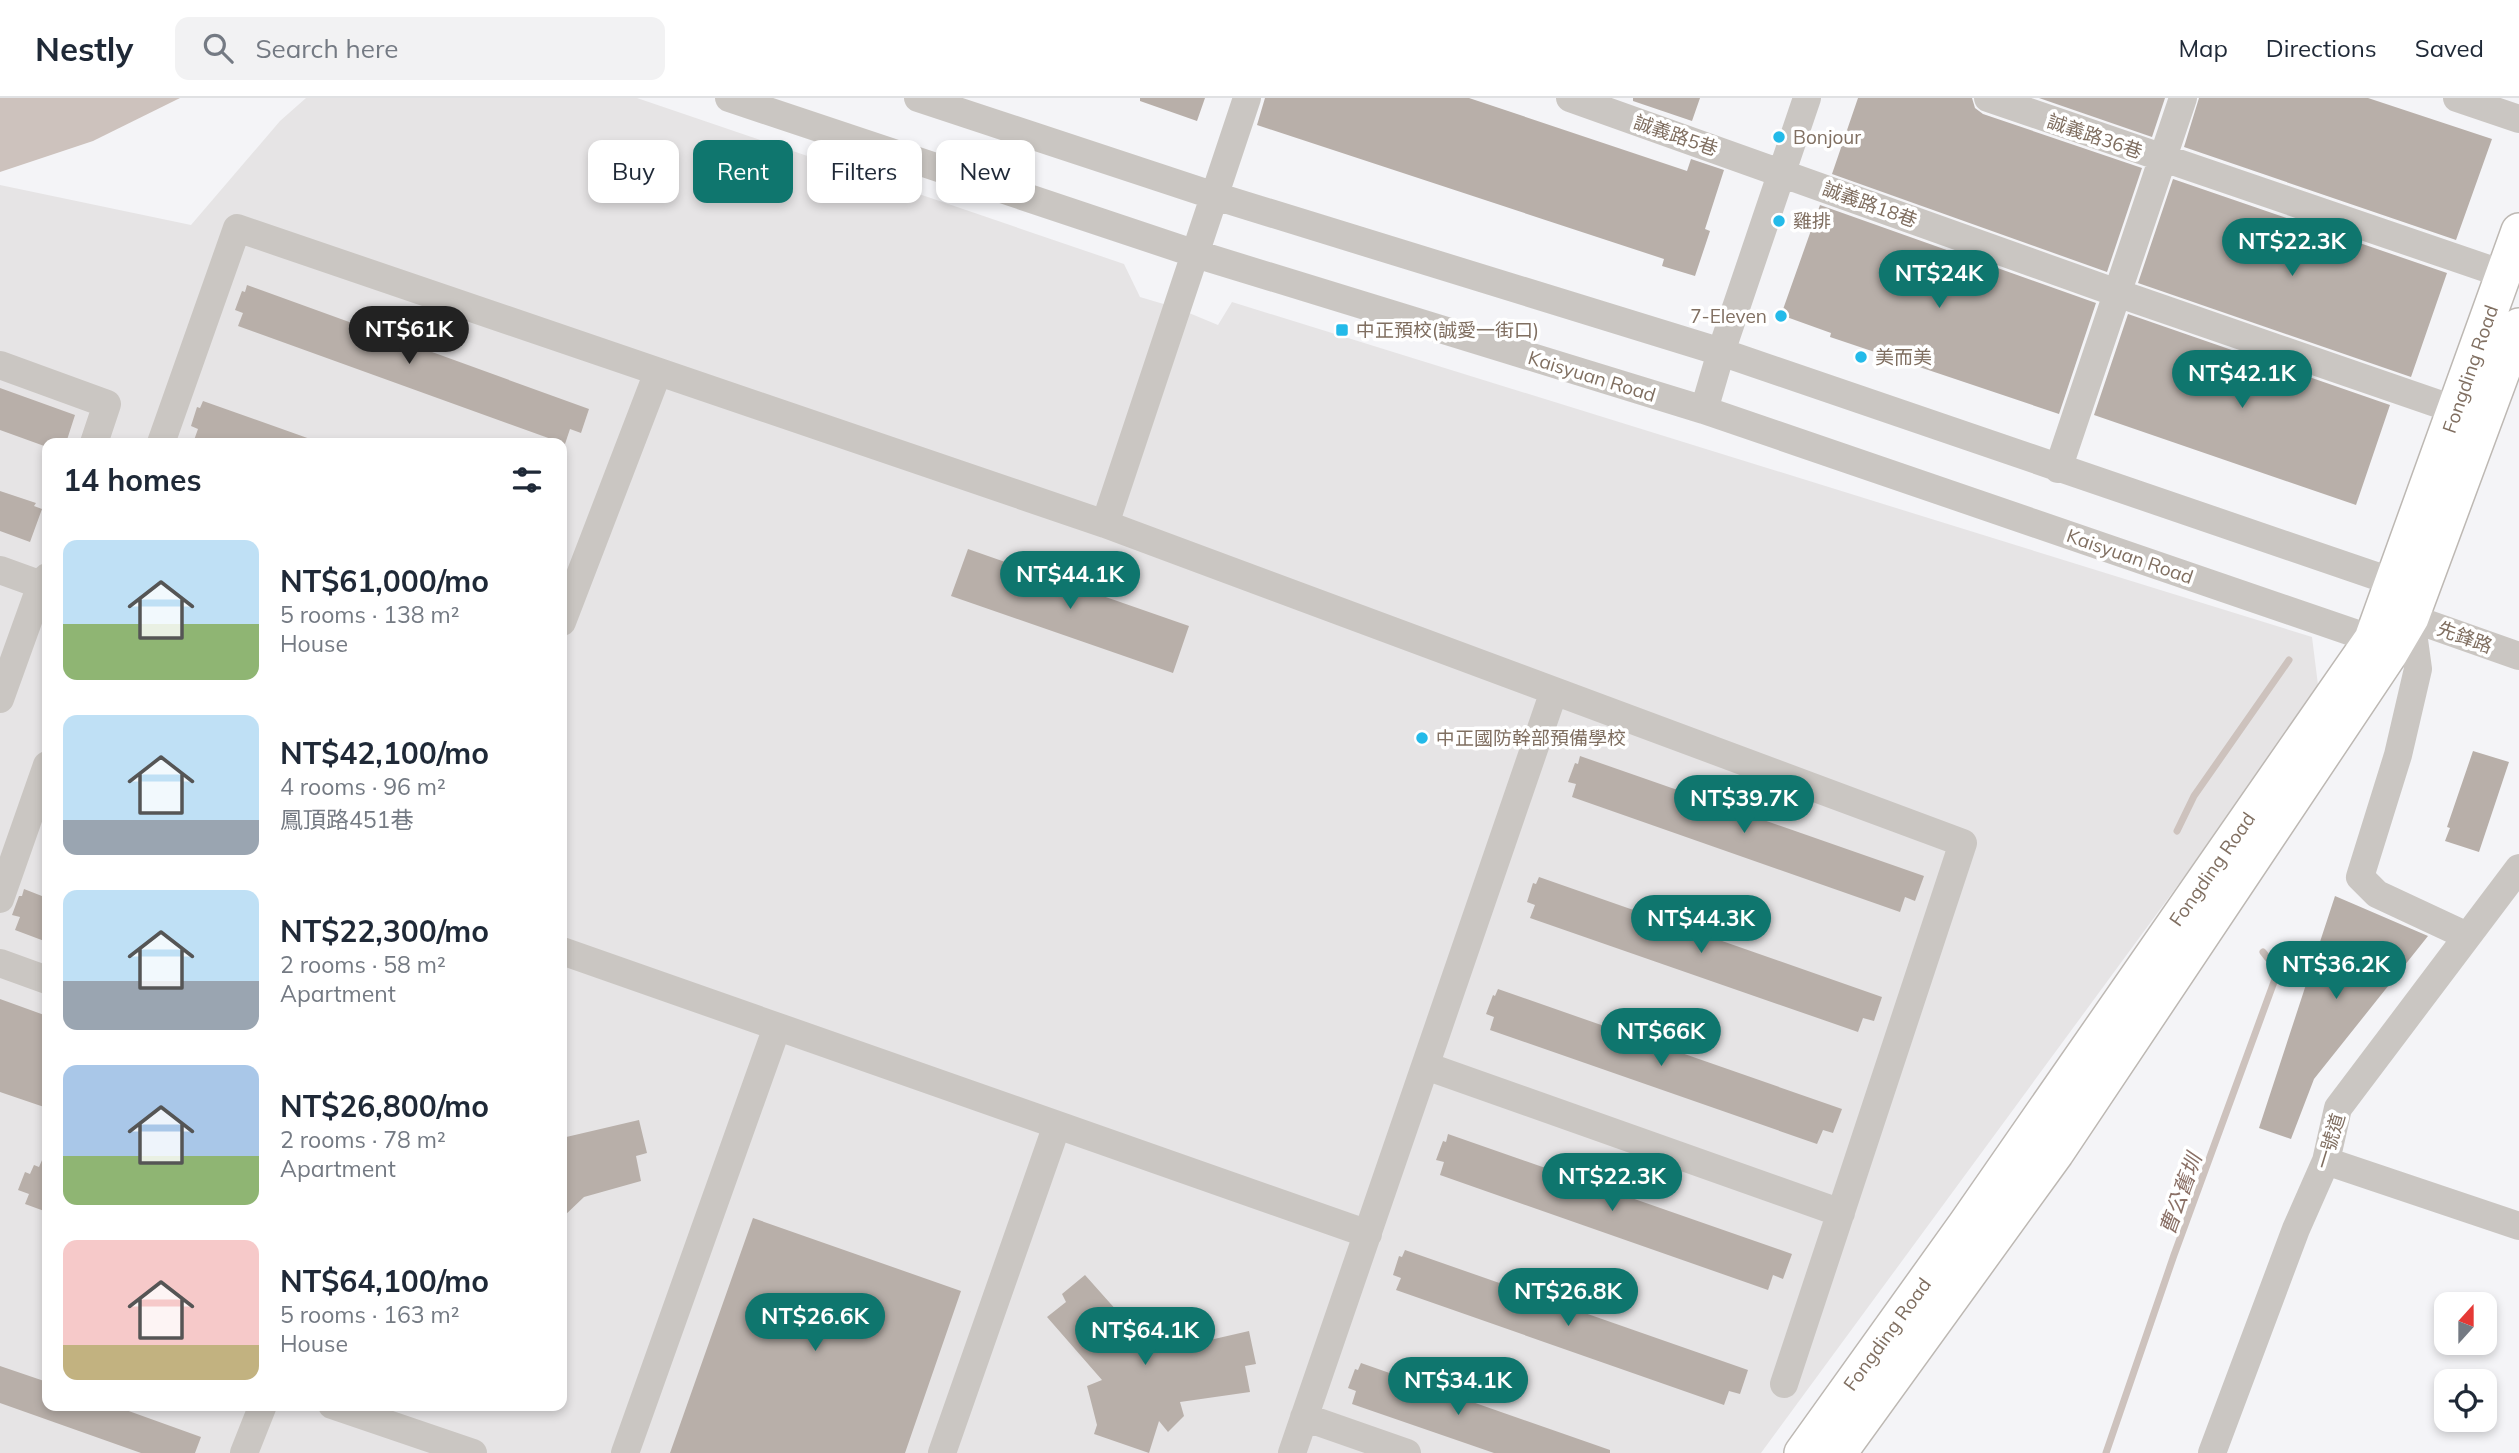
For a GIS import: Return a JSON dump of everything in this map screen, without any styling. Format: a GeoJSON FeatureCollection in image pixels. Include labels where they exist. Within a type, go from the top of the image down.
{"type":"FeatureCollection","features":[{"type":"Feature","properties":{"kind":"main road","name":"Fongding Road"},"geometry":{"type":"LineString","coordinates":[[2408,597],[2456,410],[2519,231]]}},
{"type":"Feature","properties":{"kind":"main road","name":"Fongding Road"},"geometry":{"type":"LineString","coordinates":[[1839,1453],[2056,1153],[2381,646],[2408,597],[2519,326]]}},
{"type":"Feature","properties":{"kind":"main road","name":"Fongding Road"},"geometry":{"type":"LineString","coordinates":[[1802,1453],[2381,646]]}},
{"type":"Feature","properties":{"kind":"street","name":"Kaisyuan Road"},"geometry":{"type":"LineString","coordinates":[[729,98],[1196,254],[1704,410],[2381,646]]}},
{"type":"Feature","properties":{"kind":"street"},"geometry":{"type":"LineString","coordinates":[[918,98],[1216,196],[1721,352],[2058,469],[2408,597],[2418,669],[2398,755],[2360,877],[2377,894],[2467,936]]}},
{"type":"Feature","properties":{"kind":"street"},"geometry":{"type":"LineString","coordinates":[[1105,524],[1247,98]]}},
{"type":"Feature","properties":{"kind":"street","name":"誠義路5巷"},"geometry":{"type":"LineString","coordinates":[[1570,98],[1781,172]]}},
{"type":"Feature","properties":{"kind":"street"},"geometry":{"type":"LineString","coordinates":[[1704,410],[1807,98]]}},
{"type":"Feature","properties":{"kind":"street","name":"誠義路36巷"},"geometry":{"type":"LineString","coordinates":[[1988,98],[2503,274]]}},
{"type":"Feature","properties":{"kind":"street"},"geometry":{"type":"LineString","coordinates":[[2058,469],[2183,98]]}},
{"type":"Feature","properties":{"kind":"street"},"geometry":{"type":"LineString","coordinates":[[2457,98],[2519,119]]}},
{"type":"Feature","properties":{"kind":"street","name":"誠義路18巷"},"geometry":{"type":"LineString","coordinates":[[1781,172],[2117,293],[2456,410]]}},
{"type":"Feature","properties":{"kind":"street"},"geometry":{"type":"LineString","coordinates":[[163,438],[237,228],[1105,524],[1963,843],[1784,1384]]}},
{"type":"Feature","properties":{"kind":"street"},"geometry":{"type":"LineString","coordinates":[[0,365],[107,404],[96,438]]}},
{"type":"Feature","properties":{"kind":"street"},"geometry":{"type":"LineString","coordinates":[[567,609],[657,372]]}},
{"type":"Feature","properties":{"kind":"street"},"geometry":{"type":"LineString","coordinates":[[0,570],[42,582]]}},
{"type":"Feature","properties":{"kind":"street"},"geometry":{"type":"LineString","coordinates":[[0,699],[8,649],[42,588]]}},
{"type":"Feature","properties":{"kind":"street","name":"先鋒路"},"geometry":{"type":"LineString","coordinates":[[2408,597],[2519,656]]}},
{"type":"Feature","properties":{"kind":"street"},"geometry":{"type":"LineString","coordinates":[[1292,1453],[1555,691]]}},
{"type":"Feature","properties":{"kind":"street"},"geometry":{"type":"LineString","coordinates":[[0,899],[42,779]]}},
{"type":"Feature","properties":{"kind":"street","name":"一號道"},"geometry":{"type":"LineString","coordinates":[[2212,1453],[2296,1229],[2326,1161],[2338,1108],[2519,868]]}},
{"type":"Feature","properties":{"kind":"street"},"geometry":{"type":"LineString","coordinates":[[567,953],[1368,1234]]}},
{"type":"Feature","properties":{"kind":"street"},"geometry":{"type":"LineString","coordinates":[[0,963],[42,978]]}},
{"type":"Feature","properties":{"kind":"street"},"geometry":{"type":"LineString","coordinates":[[625,1453],[777,1027]]}},
{"type":"Feature","properties":{"kind":"street"},"geometry":{"type":"LineString","coordinates":[[1426,1066],[1841,1213]]}},
{"type":"Feature","properties":{"kind":"street"},"geometry":{"type":"LineString","coordinates":[[942,1453],[1057,1125]]}},
{"type":"Feature","properties":{"kind":"street"},"geometry":{"type":"LineString","coordinates":[[2326,1161],[2519,1226]]}},
{"type":"Feature","properties":{"kind":"street"},"geometry":{"type":"LineString","coordinates":[[244,1453],[261,1411]]}},
{"type":"Feature","properties":{"kind":"street"},"geometry":{"type":"LineString","coordinates":[[350,1411],[473,1453]]}},
{"type":"Feature","properties":{"kind":"street"},"geometry":{"type":"LineString","coordinates":[[1304,1418],[1407,1453]]}},
{"type":"Feature","properties":{"kind":"shaded area"},"geometry":{"type":"Polygon","coordinates":[[[0,98],[180,98],[93,141],[0,172],[0,98]]]}},
{"type":"Feature","properties":{"kind":"shaded area","name":"中正國防幹部預備學校"},"geometry":{"type":"Polygon","coordinates":[[[306,98],[637,98],[760,140],[693,140],[693,203],[793,203],[793,151],[807,156],[807,203],[922,203],[922,195],[936,200],[936,203],[945,203],[1124,264],[1140,297],[1177,308],[1218,325],[1232,302],[2312,637],[2318,685],[2247,791],[1761,1453],[0,1453],[0,185],[191,225],[280,121],[306,98]]]}},
{"type":"Feature","properties":{"kind":"building"},"geometry":{"type":"Polygon","coordinates":[[[1140,98],[1205,98],[1197,121],[1140,101],[1140,98]]]}},
{"type":"Feature","properties":{"kind":"building"},"geometry":{"type":"Polygon","coordinates":[[[1265,98],[1469,98],[1687,171],[1691,159],[1724,170],[1705,229],[1710,231],[1695,276],[1662,266],[1664,259],[1257,125],[1265,98]]]}},
{"type":"Feature","properties":{"kind":"building"},"geometry":{"type":"Polygon","coordinates":[[[1633,98],[1700,98],[1692,121],[1633,101],[1633,98]]]}},
{"type":"Feature","properties":{"kind":"building"},"geometry":{"type":"Polygon","coordinates":[[[1858,98],[1972,98],[1975,108],[1983,114],[2142,168],[2107,272],[1832,174],[1858,98]]]}},
{"type":"Feature","properties":{"kind":"building"},"geometry":{"type":"Polygon","coordinates":[[[2039,98],[2165,98],[2152,137],[2039,98]]]}},
{"type":"Feature","properties":{"kind":"building"},"geometry":{"type":"Polygon","coordinates":[[[2199,98],[2368,98],[2492,139],[2456,240],[2184,147],[2199,98]]]}},
{"type":"Feature","properties":{"kind":"building"},"geometry":{"type":"Polygon","coordinates":[[[2173,179],[2447,273],[2411,377],[2138,283],[2173,179]]]}},
{"type":"Feature","properties":{"kind":"building"},"geometry":{"type":"Polygon","coordinates":[[[1820,205],[2096,303],[2059,414],[1830,337],[1831,333],[1781,315],[1820,205]]]}},
{"type":"Feature","properties":{"kind":"building"},"geometry":{"type":"Polygon","coordinates":[[[247,285],[589,409],[581,433],[570,429],[567,438],[548,438],[238,326],[243,313],[235,310],[242,291],[245,292],[247,285]]]}},
{"type":"Feature","properties":{"kind":"building"},"geometry":{"type":"Polygon","coordinates":[[[2128,314],[2390,405],[2356,505],[2094,415],[2128,314]]]}},
{"type":"Feature","properties":{"kind":"building"},"geometry":{"type":"Polygon","coordinates":[[[0,388],[75,415],[68,438],[42,438],[42,445],[0,430],[0,388]]]}},
{"type":"Feature","properties":{"kind":"building"},"geometry":{"type":"Polygon","coordinates":[[[203,401],[307,438],[195,438],[198,429],[191,426],[197,407],[200,408],[203,401]]]}},
{"type":"Feature","properties":{"kind":"building"},"geometry":{"type":"Polygon","coordinates":[[[0,491],[36,503],[34,506],[42,509],[30,542],[0,531],[0,491]]]}},
{"type":"Feature","properties":{"kind":"building"},"geometry":{"type":"Polygon","coordinates":[[[968,549],[1189,626],[1173,673],[951,596],[968,549]]]}},
{"type":"Feature","properties":{"kind":"building"},"geometry":{"type":"Polygon","coordinates":[[[2473,751],[2509,762],[2479,852],[2445,841],[2450,828],[2447,827],[2473,751]]]}},
{"type":"Feature","properties":{"kind":"building"},"geometry":{"type":"Polygon","coordinates":[[[1580,756],[1924,876],[1915,901],[1905,897],[1900,912],[1572,797],[1576,784],[1568,782],[1580,756]]]}},
{"type":"Feature","properties":{"kind":"building"},"geometry":{"type":"Polygon","coordinates":[[[1539,877],[1882,997],[1874,1021],[1863,1018],[1858,1032],[1530,918],[1535,905],[1527,902],[1533,883],[1536,884],[1539,877]]]}},
{"type":"Feature","properties":{"kind":"building"},"geometry":{"type":"Polygon","coordinates":[[[24,889],[42,896],[42,940],[15,930],[20,917],[12,915],[19,896],[22,896],[24,889]]]}},
{"type":"Feature","properties":{"kind":"building"},"geometry":{"type":"Polygon","coordinates":[[[2335,896],[2428,936],[2314,1079],[2291,1139],[2259,1128],[2335,896]]]}},
{"type":"Feature","properties":{"kind":"building"},"geometry":{"type":"Polygon","coordinates":[[[1498,989],[1842,1109],[1833,1133],[1823,1130],[1817,1144],[1490,1030],[1494,1017],[1486,1014],[1498,989]]]}},
{"type":"Feature","properties":{"kind":"building"},"geometry":{"type":"Polygon","coordinates":[[[0,999],[42,1014],[42,1106],[0,1092],[0,999]]]}},
{"type":"Feature","properties":{"kind":"building"},"geometry":{"type":"Polygon","coordinates":[[[639,1120],[647,1153],[636,1156],[641,1181],[584,1197],[567,1213],[567,1137],[639,1120]]]}},
{"type":"Feature","properties":{"kind":"building"},"geometry":{"type":"Polygon","coordinates":[[[1448,1134],[1792,1254],[1783,1279],[1773,1275],[1768,1290],[1440,1175],[1444,1162],[1436,1160],[1448,1134]]]}},
{"type":"Feature","properties":{"kind":"building"},"geometry":{"type":"Polygon","coordinates":[[[42,1160],[42,1210],[25,1204],[29,1194],[18,1190],[25,1172],[30,1174],[34,1165],[39,1167],[42,1160]]]}},
{"type":"Feature","properties":{"kind":"building"},"geometry":{"type":"Polygon","coordinates":[[[753,1218],[961,1291],[905,1453],[670,1453],[753,1218]]]}},
{"type":"Feature","properties":{"kind":"building"},"geometry":{"type":"Polygon","coordinates":[[[1405,1250],[1748,1370],[1740,1394],[1729,1391],[1724,1405],[1396,1290],[1401,1278],[1393,1275],[1399,1256],[1402,1257],[1405,1250]]]}},
{"type":"Feature","properties":{"kind":"building"},"geometry":{"type":"Polygon","coordinates":[[[1085,1275],[1134,1330],[1142,1325],[1170,1333],[1175,1348],[1249,1331],[1256,1364],[1245,1366],[1250,1392],[1180,1402],[1184,1416],[1168,1432],[1159,1421],[1149,1453],[1094,1434],[1097,1425],[1087,1386],[1102,1380],[1047,1317],[1066,1302],[1062,1294],[1085,1275]]]}},
{"type":"Feature","properties":{"kind":"building"},"geometry":{"type":"Polygon","coordinates":[[[1361,1363],[1610,1450],[1610,1453],[1494,1453],[1352,1404],[1356,1391],[1348,1388],[1355,1369],[1358,1370],[1361,1363]]]}},
{"type":"Feature","properties":{"kind":"building"},"geometry":{"type":"Polygon","coordinates":[[[0,1366],[42,1380],[42,1411],[129,1411],[201,1437],[195,1453],[141,1453],[0,1403],[0,1366]]]}},
{"type":"Feature","properties":{"kind":"waterway","name":"曹公舊圳"},"geometry":{"type":"LineString","coordinates":[[2177,831],[2194,796],[2289,660]]}},
{"type":"Feature","properties":{"kind":"waterway","name":"曹公舊圳"},"geometry":{"type":"LineString","coordinates":[[2106,1453],[2174,1255],[2278,971],[2263,952]]}},
{"type":"Feature","properties":{"kind":"place","name":"Bonjour"},"geometry":{"type":"Point","coordinates":[1779,137]}},
{"type":"Feature","properties":{"kind":"place","name":"雞排"},"geometry":{"type":"Point","coordinates":[1779,221]}},
{"type":"Feature","properties":{"kind":"place","name":"7-Eleven"},"geometry":{"type":"Point","coordinates":[1781,316]}},
{"type":"Feature","properties":{"kind":"place","name":"中正預校(誠愛一街口)"},"geometry":{"type":"Point","coordinates":[1342,330]}},
{"type":"Feature","properties":{"kind":"place","name":"美而美"},"geometry":{"type":"Point","coordinates":[1861,357]}},
{"type":"Feature","properties":{"kind":"place","name":"中正國防幹部預備學校"},"geometry":{"type":"Point","coordinates":[1422,738]}}]}
